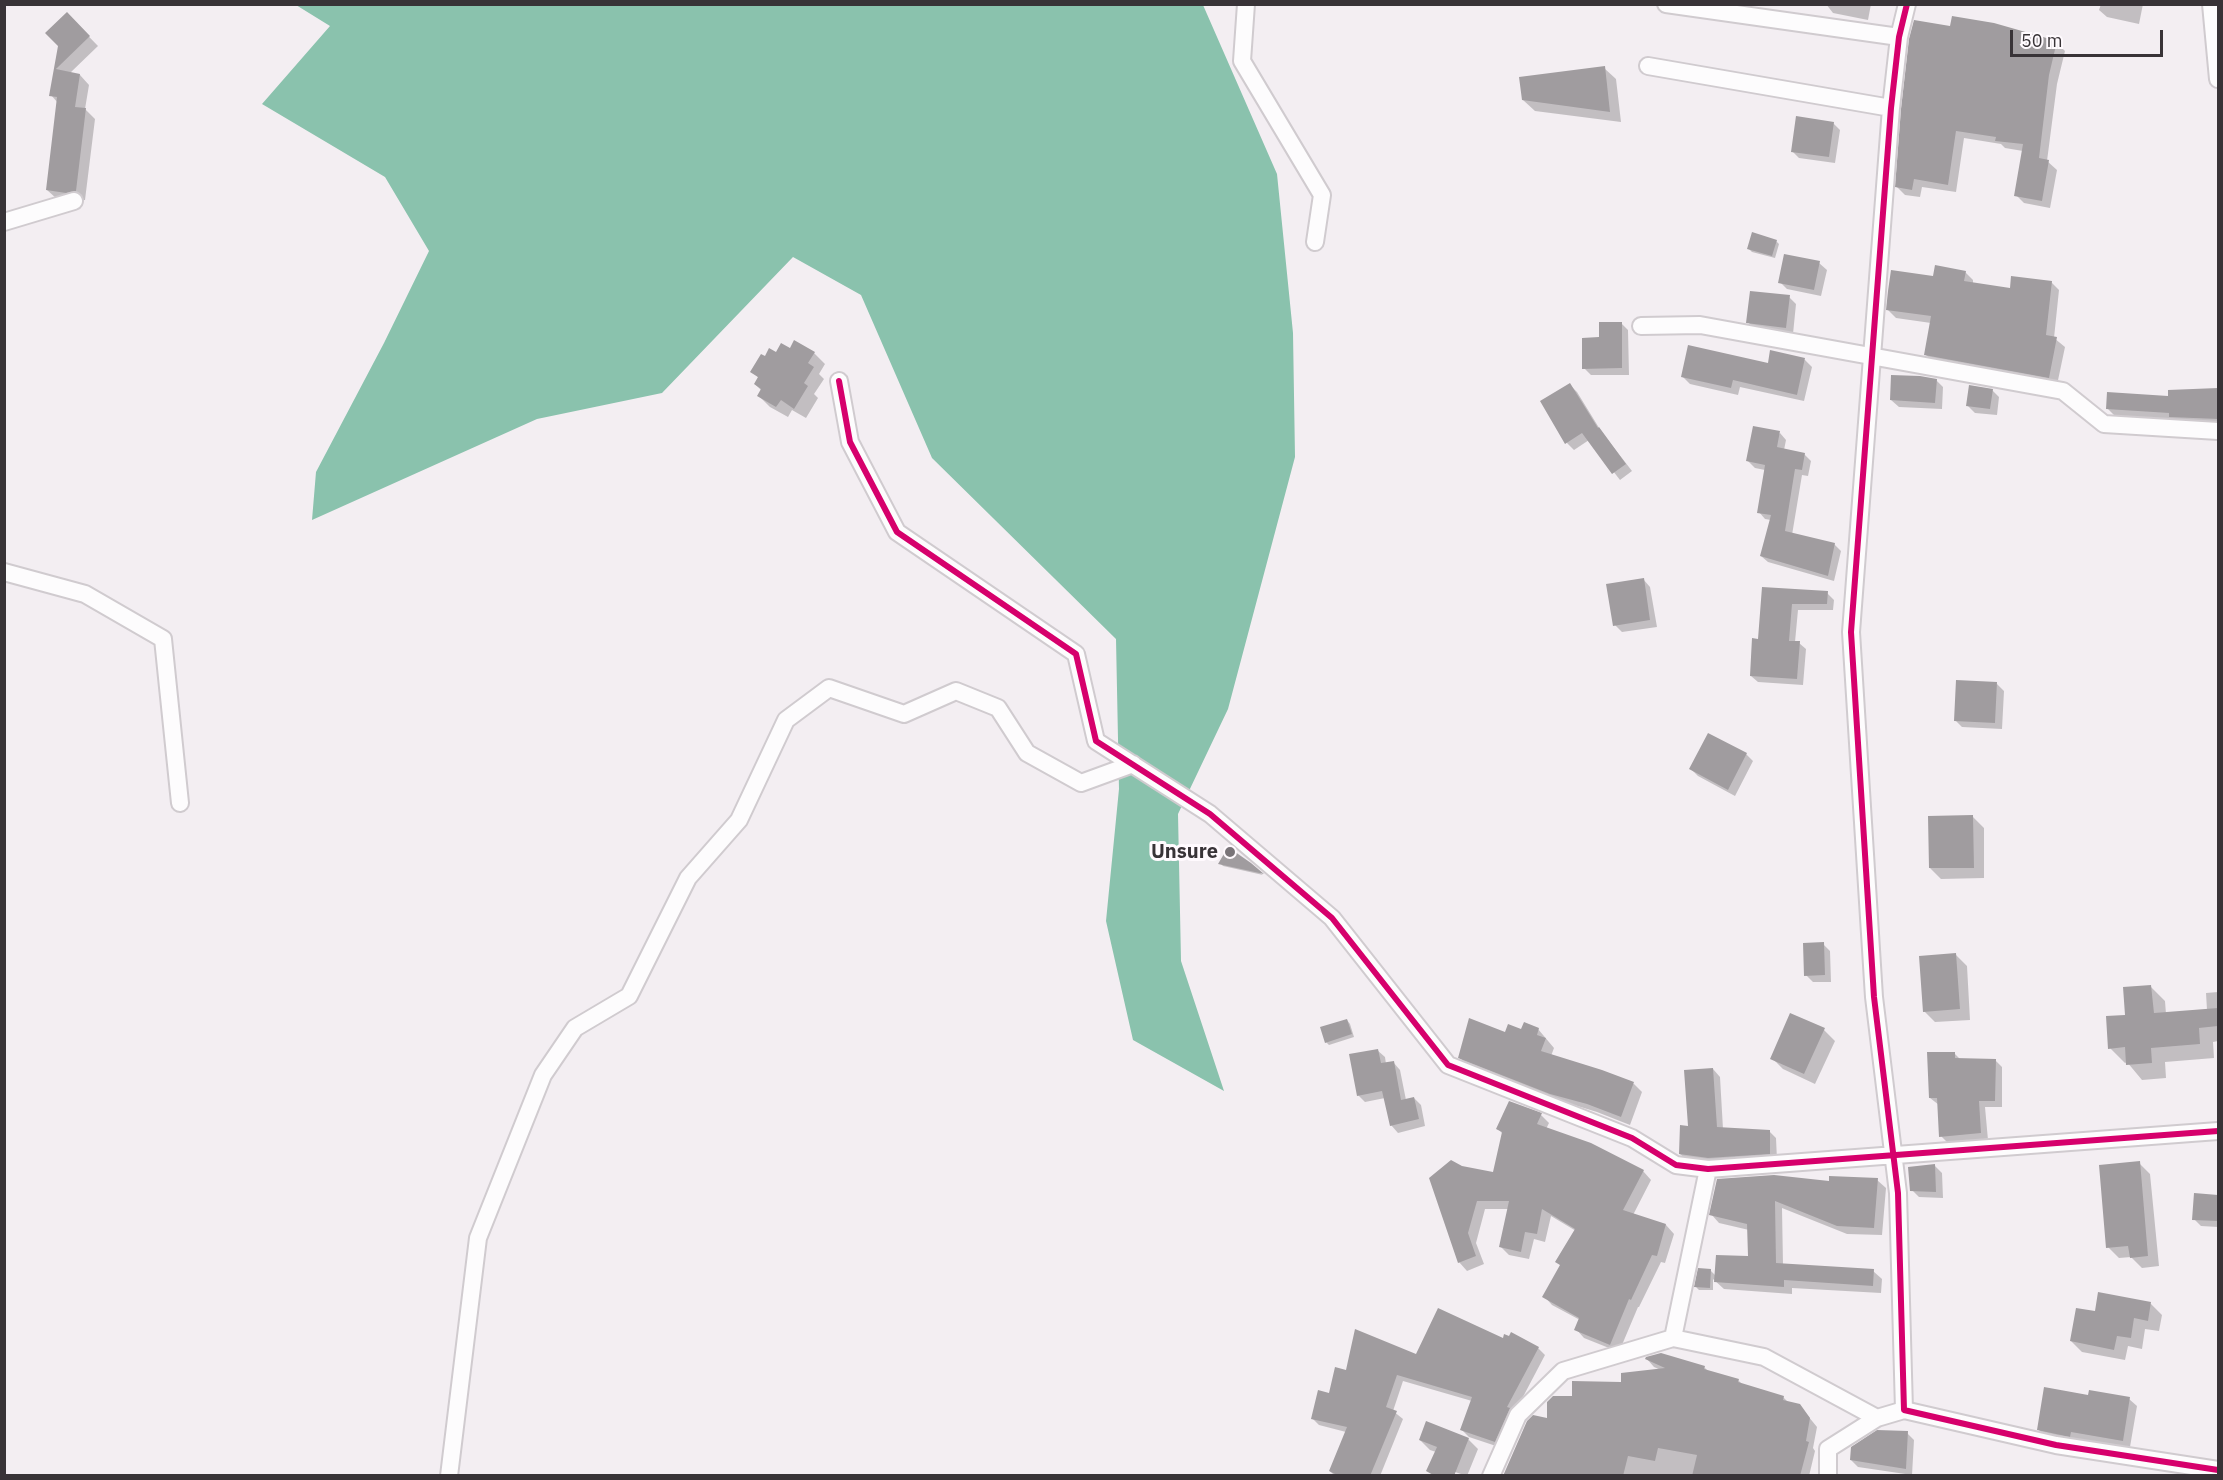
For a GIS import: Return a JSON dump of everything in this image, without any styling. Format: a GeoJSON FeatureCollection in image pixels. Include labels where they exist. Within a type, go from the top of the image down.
{"type":"FeatureCollection","features":[{"type":"Feature","properties":{"kind":"street"},"geometry":{"type":"LineString","coordinates":[[1246,4],[1242,61],[1322,195],[1315,242]]}},
{"type":"Feature","properties":{"kind":"street"},"geometry":{"type":"LineString","coordinates":[[1666,4],[1899,37]]}},
{"type":"Feature","properties":{"kind":"street"},"geometry":{"type":"LineString","coordinates":[[1904,1410],[1898,1194],[1874,997],[1851,632],[1891,108],[1899,37],[1907,4]]}},
{"type":"Feature","properties":{"kind":"street"},"geometry":{"type":"LineString","coordinates":[[2211,4],[2218,79]]}},
{"type":"Feature","properties":{"kind":"street"},"geometry":{"type":"LineString","coordinates":[[1648,66],[1891,108]]}},
{"type":"Feature","properties":{"kind":"street"},"geometry":{"type":"LineString","coordinates":[[4,222],[74,201]]}},
{"type":"Feature","properties":{"kind":"street"},"geometry":{"type":"LineString","coordinates":[[1641,326],[1700,325],[2063,391],[2104,424],[2218,431]]}},
{"type":"Feature","properties":{"kind":"street"},"geometry":{"type":"LineString","coordinates":[[839,381],[850,442],[897,531],[1076,654],[1096,741],[1210,814],[1332,918],[1448,1065],[1632,1138],[1676,1165],[1708,1169],[2218,1131]]}},
{"type":"Feature","properties":{"kind":"street"},"geometry":{"type":"LineString","coordinates":[[4,572],[85,594],[163,639],[180,803]]}},
{"type":"Feature","properties":{"kind":"street"},"geometry":{"type":"LineString","coordinates":[[449,1476],[478,1238],[543,1075],[575,1028],[628,996],[688,878],[739,820],[786,720],[829,687],[904,714],[956,691],[998,708],[1027,753],[1082,783],[1132,764]]}},
{"type":"Feature","properties":{"kind":"street"},"geometry":{"type":"LineString","coordinates":[[1673,1338],[1708,1169]]}},
{"type":"Feature","properties":{"kind":"street"},"geometry":{"type":"LineString","coordinates":[[1491,1476],[1518,1416],[1563,1371],[1673,1338],[1764,1358],[1877,1418]]}},
{"type":"Feature","properties":{"kind":"street"},"geometry":{"type":"LineString","coordinates":[[1828,1476],[1828,1449],[1877,1418],[1904,1410],[2055,1445],[2218,1470]]}},
{"type":"Feature","properties":{"kind":"shaded area"},"geometry":{"type":"Polygon","coordinates":[[[296,5],[1203,5],[1277,174],[1293,333],[1295,457],[1228,709],[1178,814],[1181,961],[1224,1091],[1133,1040],[1106,921],[1119,789],[1116,639],[932,458],[861,295],[793,257],[662,393],[537,419],[312,520],[316,472],[384,343],[429,251],[385,177],[262,104],[330,26],[296,5]]]}},
{"type":"Feature","properties":{"kind":"building"},"geometry":{"type":"Polygon","coordinates":[[[67,12],[90,36],[56,69],[80,74],[75,107],[86,108],[76,191],[66,193],[46,190],[57,97],[49,96],[58,46],[45,33],[67,12]]]}},
{"type":"Feature","properties":{"kind":"building"},"geometry":{"type":"Polygon","coordinates":[[[1952,16],[1994,23],[2057,41],[2049,75],[2039,158],[2049,160],[2042,201],[2014,196],[2023,144],[1995,141],[1996,137],[1956,131],[1948,185],[1914,179],[1912,190],[1895,187],[1901,109],[1909,39],[1914,20],[1950,26],[1952,16]]]}},
{"type":"Feature","properties":{"kind":"building"},"geometry":{"type":"Polygon","coordinates":[[[1605,66],[1610,112],[1522,100],[1519,77],[1605,66]]]}},
{"type":"Feature","properties":{"kind":"building"},"geometry":{"type":"Polygon","coordinates":[[[1796,116],[1834,122],[1829,157],[1791,152],[1796,116]]]}},
{"type":"Feature","properties":{"kind":"building"},"geometry":{"type":"Polygon","coordinates":[[[1752,232],[1777,240],[1772,256],[1747,249],[1752,232]]]}},
{"type":"Feature","properties":{"kind":"building"},"geometry":{"type":"Polygon","coordinates":[[[1784,254],[1820,261],[1814,290],[1778,283],[1784,254]]]}},
{"type":"Feature","properties":{"kind":"building"},"geometry":{"type":"Polygon","coordinates":[[[1935,265],[1966,271],[1964,281],[2010,288],[2011,276],[2052,281],[2046,335],[2057,337],[2049,378],[1924,355],[1931,316],[1886,310],[1888,291],[1891,270],[1933,276],[1935,265]]]}},
{"type":"Feature","properties":{"kind":"building"},"geometry":{"type":"Polygon","coordinates":[[[1750,291],[1790,295],[1786,328],[1746,323],[1750,291]]]}},
{"type":"Feature","properties":{"kind":"building"},"geometry":{"type":"Polygon","coordinates":[[[1599,322],[1622,322],[1622,368],[1582,369],[1582,338],[1599,337],[1599,322]]]}},
{"type":"Feature","properties":{"kind":"building"},"geometry":{"type":"Polygon","coordinates":[[[794,340],[815,352],[808,363],[814,367],[804,383],[808,386],[794,409],[781,400],[776,407],[757,396],[761,389],[754,384],[758,377],[750,372],[761,354],[765,356],[769,348],[776,352],[781,343],[790,348],[794,340]]]}},
{"type":"Feature","properties":{"kind":"building"},"geometry":{"type":"Polygon","coordinates":[[[1688,345],[1768,363],[1770,350],[1805,358],[1797,395],[1733,380],[1731,388],[1681,377],[1688,345]]]}},
{"type":"Feature","properties":{"kind":"building"},"geometry":{"type":"Polygon","coordinates":[[[1891,375],[1937,379],[1935,403],[1890,400],[1891,375]]]}},
{"type":"Feature","properties":{"kind":"building"},"geometry":{"type":"Polygon","coordinates":[[[1570,383],[1598,428],[1626,464],[1612,474],[1582,433],[1565,444],[1540,401],[1570,383]]]}},
{"type":"Feature","properties":{"kind":"building"},"geometry":{"type":"Polygon","coordinates":[[[1969,385],[1993,389],[1990,409],[1966,406],[1969,385]]]}},
{"type":"Feature","properties":{"kind":"building"},"geometry":{"type":"Polygon","coordinates":[[[2218,388],[2218,419],[2169,417],[2169,413],[2106,409],[2107,392],[2168,396],[2168,390],[2218,388]]]}},
{"type":"Feature","properties":{"kind":"building"},"geometry":{"type":"Polygon","coordinates":[[[1753,426],[1780,431],[1777,447],[1805,453],[1802,470],[1795,469],[1785,531],[1835,543],[1828,576],[1760,556],[1771,515],[1757,513],[1765,465],[1746,461],[1753,426]]]}},
{"type":"Feature","properties":{"kind":"building"},"geometry":{"type":"Polygon","coordinates":[[[1644,578],[1650,620],[1613,626],[1606,584],[1644,578]]]}},
{"type":"Feature","properties":{"kind":"building"},"geometry":{"type":"Polygon","coordinates":[[[1762,587],[1828,591],[1827,604],[1792,604],[1789,641],[1800,641],[1797,679],[1750,676],[1752,638],[1758,639],[1762,587]]]}},
{"type":"Feature","properties":{"kind":"building"},"geometry":{"type":"Polygon","coordinates":[[[1956,680],[1997,682],[1995,723],[1954,721],[1956,680]]]}},
{"type":"Feature","properties":{"kind":"building"},"geometry":{"type":"Polygon","coordinates":[[[1708,733],[1747,753],[1728,790],[1689,769],[1708,733]]]}},
{"type":"Feature","properties":{"kind":"building"},"geometry":{"type":"Polygon","coordinates":[[[1973,815],[1974,868],[1929,868],[1928,816],[1973,815]]]}},
{"type":"Feature","properties":{"kind":"building","name":"Unsure"},"geometry":{"type":"Polygon","coordinates":[[[1228,847],[1251,863],[1264,874],[1218,864],[1228,847]]]}},
{"type":"Feature","properties":{"kind":"building"},"geometry":{"type":"Polygon","coordinates":[[[1824,942],[1825,975],[1804,976],[1803,943],[1824,942]]]}},
{"type":"Feature","properties":{"kind":"building"},"geometry":{"type":"Polygon","coordinates":[[[1956,953],[1960,1009],[1923,1012],[1919,956],[1956,953]]]}},
{"type":"Feature","properties":{"kind":"building"},"geometry":{"type":"Polygon","coordinates":[[[2151,985],[2154,1013],[2218,1008],[2218,1026],[2199,1028],[2200,1044],[2151,1048],[2152,1063],[2126,1065],[2125,1047],[2108,1049],[2106,1016],[2125,1015],[2123,987],[2151,985]]]}},
{"type":"Feature","properties":{"kind":"building"},"geometry":{"type":"Polygon","coordinates":[[[1790,1013],[1825,1028],[1804,1074],[1770,1059],[1790,1013]]]}},
{"type":"Feature","properties":{"kind":"building"},"geometry":{"type":"Polygon","coordinates":[[[1469,1018],[1505,1032],[1508,1024],[1521,1029],[1524,1022],[1539,1028],[1537,1035],[1546,1038],[1541,1051],[1634,1082],[1621,1117],[1587,1104],[1550,1094],[1458,1058],[1469,1018]]]}},
{"type":"Feature","properties":{"kind":"building"},"geometry":{"type":"Polygon","coordinates":[[[1347,1019],[1352,1034],[1325,1043],[1320,1027],[1347,1019]]]}},
{"type":"Feature","properties":{"kind":"building"},"geometry":{"type":"Polygon","coordinates":[[[1378,1049],[1381,1063],[1394,1061],[1401,1100],[1414,1097],[1419,1119],[1390,1126],[1382,1091],[1357,1096],[1349,1054],[1378,1049]]]}},
{"type":"Feature","properties":{"kind":"building"},"geometry":{"type":"Polygon","coordinates":[[[1927,1052],[1955,1052],[1955,1058],[1996,1059],[1995,1101],[1979,1101],[1981,1133],[1939,1137],[1937,1098],[1929,1098],[1927,1052]]]}},
{"type":"Feature","properties":{"kind":"building"},"geometry":{"type":"Polygon","coordinates":[[[1713,1068],[1717,1127],[1770,1130],[1770,1154],[1708,1158],[1679,1154],[1680,1125],[1688,1126],[1684,1070],[1713,1068]]]}},
{"type":"Feature","properties":{"kind":"building"},"geometry":{"type":"Polygon","coordinates":[[[1509,1101],[1542,1113],[1537,1124],[1591,1143],[1644,1170],[1623,1210],[1666,1224],[1657,1256],[1652,1255],[1631,1300],[1629,1299],[1610,1345],[1574,1330],[1579,1318],[1542,1297],[1560,1265],[1555,1262],[1575,1229],[1542,1209],[1537,1234],[1525,1232],[1521,1252],[1499,1247],[1509,1201],[1477,1201],[1468,1233],[1476,1256],[1458,1263],[1429,1178],[1451,1160],[1462,1166],[1493,1172],[1502,1132],[1496,1129],[1509,1101]]]}},
{"type":"Feature","properties":{"kind":"building"},"geometry":{"type":"Polygon","coordinates":[[[2140,1161],[2148,1256],[2130,1258],[2128,1246],[2106,1248],[2099,1165],[2140,1161]]]}},
{"type":"Feature","properties":{"kind":"building"},"geometry":{"type":"Polygon","coordinates":[[[1935,1164],[1936,1192],[1910,1191],[1908,1167],[1935,1164]]]}},
{"type":"Feature","properties":{"kind":"building"},"geometry":{"type":"Polygon","coordinates":[[[1774,1175],[1829,1181],[1829,1176],[1878,1178],[1874,1228],[1837,1226],[1775,1201],[1776,1263],[1874,1269],[1873,1286],[1784,1280],[1784,1287],[1714,1282],[1716,1255],[1748,1256],[1747,1224],[1709,1215],[1717,1179],[1774,1175]]]}},
{"type":"Feature","properties":{"kind":"building"},"geometry":{"type":"Polygon","coordinates":[[[2194,1193],[2218,1195],[2218,1221],[2192,1220],[2194,1193]]]}},
{"type":"Feature","properties":{"kind":"building"},"geometry":{"type":"Polygon","coordinates":[[[1698,1268],[1711,1269],[1710,1288],[1694,1287],[1698,1268]]]}},
{"type":"Feature","properties":{"kind":"building"},"geometry":{"type":"Polygon","coordinates":[[[2098,1292],[2151,1302],[2148,1321],[2134,1318],[2131,1338],[2117,1336],[2114,1350],[2070,1341],[2076,1308],[2095,1311],[2098,1292]]]}},
{"type":"Feature","properties":{"kind":"building"},"geometry":{"type":"Polygon","coordinates":[[[1438,1308],[1503,1338],[1504,1334],[1509,1336],[1511,1332],[1539,1347],[1507,1407],[1510,1408],[1495,1442],[1460,1430],[1472,1397],[1397,1375],[1386,1407],[1397,1411],[1370,1476],[1339,1476],[1329,1471],[1347,1427],[1311,1419],[1318,1390],[1329,1393],[1335,1367],[1346,1370],[1355,1329],[1416,1354],[1438,1308]]]}},
{"type":"Feature","properties":{"kind":"building"},"geometry":{"type":"Polygon","coordinates":[[[1661,1353],[1705,1366],[1704,1369],[1739,1379],[1738,1382],[1784,1396],[1783,1400],[1800,1404],[1810,1418],[1806,1441],[1809,1442],[1800,1476],[1692,1476],[1697,1455],[1658,1448],[1655,1461],[1628,1456],[1623,1476],[1503,1476],[1527,1421],[1533,1415],[1547,1418],[1547,1402],[1553,1396],[1572,1396],[1572,1381],[1621,1382],[1621,1373],[1665,1368],[1645,1359],[1661,1353]]]}},
{"type":"Feature","properties":{"kind":"building"},"geometry":{"type":"Polygon","coordinates":[[[2044,1387],[2088,1395],[2089,1390],[2130,1397],[2123,1441],[2071,1432],[2070,1437],[2037,1430],[2044,1387]]]}},
{"type":"Feature","properties":{"kind":"building"},"geometry":{"type":"Polygon","coordinates":[[[1426,1421],[1469,1438],[1454,1476],[1435,1476],[1426,1471],[1437,1447],[1419,1440],[1426,1421]]]}},
{"type":"Feature","properties":{"kind":"building"},"geometry":{"type":"Polygon","coordinates":[[[1877,1430],[1908,1431],[1906,1469],[1850,1460],[1851,1447],[1877,1430]]]}},
{"type":"Feature","properties":{"kind":"cycle path"},"geometry":{"type":"LineString","coordinates":[[1907,4],[1899,37],[1891,108],[1851,632],[1874,997],[1898,1193],[1904,1410],[2056,1445],[2218,1470]]}},
{"type":"Feature","properties":{"kind":"cycle path"},"geometry":{"type":"LineString","coordinates":[[839,381],[850,442],[897,532],[1076,654],[1096,741],[1210,814],[1332,918],[1448,1065],[1632,1138],[1676,1165],[1708,1169],[2218,1131]]}},
{"type":"Feature","properties":{"kind":"place","name":"Unsure"},"geometry":{"type":"Point","coordinates":[1230,852]}}]}
